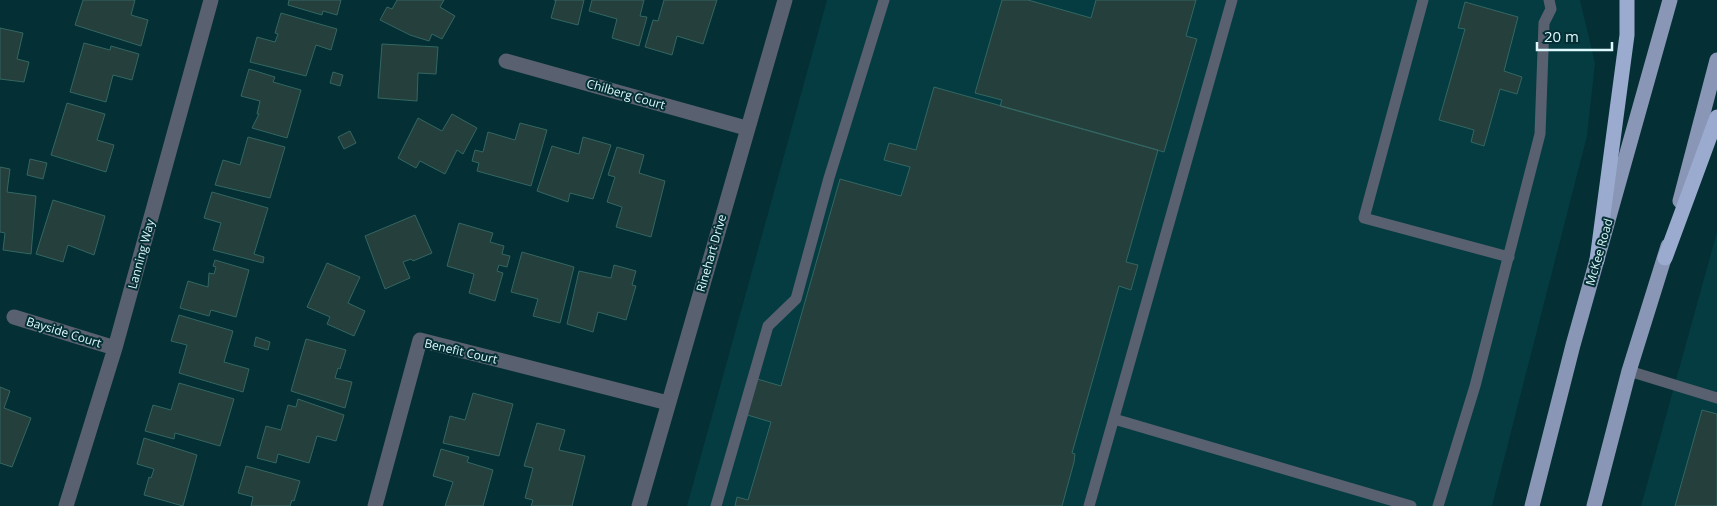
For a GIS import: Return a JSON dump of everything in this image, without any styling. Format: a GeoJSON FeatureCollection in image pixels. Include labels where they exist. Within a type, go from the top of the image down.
{"type":"FeatureCollection","features":[{"type":"Feature","properties":{"kind":"highway"},"geometry":{"type":"LineString","coordinates":[[1597,260],[1627,35],[1627,0]]}},
{"type":"Feature","properties":{"kind":"highway"},"geometry":{"type":"LineString","coordinates":[[1665,258],[1717,117]]}},
{"type":"Feature","properties":{"kind":"main road","name":"McKee Road"},"geometry":{"type":"LineString","coordinates":[[1532,506],[1597,260],[1670,0]]}},
{"type":"Feature","properties":{"kind":"main road"},"geometry":{"type":"LineString","coordinates":[[1594,506],[1629,370],[1665,258],[1717,60]]}},
{"type":"Feature","properties":{"kind":"street","name":"Lanning Way"},"geometry":{"type":"LineString","coordinates":[[66,506],[114,348],[211,0]]}},
{"type":"Feature","properties":{"kind":"street","name":"Rinehart Drive"},"geometry":{"type":"LineString","coordinates":[[639,506],[784,0]]}},
{"type":"Feature","properties":{"kind":"street","name":"Chilberg Court"},"geometry":{"type":"LineString","coordinates":[[506,61],[746,128]]}},
{"type":"Feature","properties":{"kind":"street","name":"Bayside Court"},"geometry":{"type":"LineString","coordinates":[[14,317],[114,348]]}},
{"type":"Feature","properties":{"kind":"street","name":"Benefit Court"},"geometry":{"type":"LineString","coordinates":[[375,506],[420,340],[668,403]]}},
{"type":"Feature","properties":{"kind":"lane"},"geometry":{"type":"LineString","coordinates":[[716,506],[768,326],[796,299],[829,178],[884,0]]}},
{"type":"Feature","properties":{"kind":"lane"},"geometry":{"type":"LineString","coordinates":[[1089,506],[1232,0]]}},
{"type":"Feature","properties":{"kind":"lane"},"geometry":{"type":"LineString","coordinates":[[1423,0],[1364,218],[1509,257]]}},
{"type":"Feature","properties":{"kind":"lane"},"geometry":{"type":"LineString","coordinates":[[1438,506],[1475,386],[1540,134],[1544,24],[1552,9],[1549,0]]}},
{"type":"Feature","properties":{"kind":"lane"},"geometry":{"type":"LineString","coordinates":[[1629,370],[1717,398]]}},
{"type":"Feature","properties":{"kind":"lane"},"geometry":{"type":"LineString","coordinates":[[1114,419],[1411,506]]}},
{"type":"Feature","properties":{"kind":"shaded area"},"geometry":{"type":"Polygon","coordinates":[[[827,0],[1580,0],[1595,63],[1587,136],[1492,506],[687,506],[827,0]]]}},
{"type":"Feature","properties":{"kind":"shaded area"},"geometry":{"type":"Polygon","coordinates":[[[1717,232],[1717,506],[1641,506],[1717,232]]]}},
{"type":"Feature","properties":{"kind":"building"},"geometry":{"type":"Polygon","coordinates":[[[83,0],[135,0],[131,15],[148,20],[141,46],[75,25],[83,0]]]}},
{"type":"Feature","properties":{"kind":"building"},"geometry":{"type":"Polygon","coordinates":[[[289,0],[341,0],[337,15],[323,11],[322,15],[288,5],[289,0]]]}},
{"type":"Feature","properties":{"kind":"building"},"geometry":{"type":"Polygon","coordinates":[[[397,0],[444,0],[440,7],[455,16],[442,39],[432,34],[429,41],[410,35],[380,20],[387,7],[392,9],[397,0]]]}},
{"type":"Feature","properties":{"kind":"building"},"geometry":{"type":"Polygon","coordinates":[[[556,0],[584,0],[578,25],[551,18],[556,0]]]}},
{"type":"Feature","properties":{"kind":"building"},"geometry":{"type":"Polygon","coordinates":[[[592,0],[644,0],[640,16],[647,17],[639,46],[612,38],[617,19],[589,11],[592,0]]]}},
{"type":"Feature","properties":{"kind":"building"},"geometry":{"type":"Polygon","coordinates":[[[664,0],[717,0],[703,44],[677,36],[672,55],[645,47],[653,20],[658,21],[664,0]]]}},
{"type":"Feature","properties":{"kind":"building"},"geometry":{"type":"Polygon","coordinates":[[[1002,0],[1028,0],[1091,18],[1096,0],[1196,0],[1186,36],[1197,39],[1164,152],[1000,106],[1002,100],[975,93],[1002,0]]]}},
{"type":"Feature","properties":{"kind":"building"},"geometry":{"type":"Polygon","coordinates":[[[1465,2],[1518,17],[1504,71],[1522,77],[1517,94],[1500,89],[1484,146],[1471,142],[1474,130],[1439,120],[1465,29],[1458,28],[1465,2]]]}},
{"type":"Feature","properties":{"kind":"building"},"geometry":{"type":"Polygon","coordinates":[[[281,13],[337,29],[331,50],[316,45],[306,76],[250,62],[257,37],[275,42],[278,34],[275,33],[281,13]]]}},
{"type":"Feature","properties":{"kind":"building"},"geometry":{"type":"Polygon","coordinates":[[[0,28],[23,33],[17,59],[29,62],[24,82],[0,79],[0,28]]]}},
{"type":"Feature","properties":{"kind":"building"},"geometry":{"type":"Polygon","coordinates":[[[84,43],[110,50],[111,46],[139,54],[132,80],[113,75],[106,102],[70,92],[84,43]]]}},
{"type":"Feature","properties":{"kind":"building"},"geometry":{"type":"Polygon","coordinates":[[[382,44],[438,47],[436,74],[418,73],[417,101],[378,98],[382,44]]]}},
{"type":"Feature","properties":{"kind":"building"},"geometry":{"type":"Polygon","coordinates":[[[249,69],[275,77],[273,82],[301,90],[287,138],[252,128],[259,114],[257,114],[260,101],[241,96],[249,69]]]}},
{"type":"Feature","properties":{"kind":"building"},"geometry":{"type":"Polygon","coordinates":[[[333,72],[343,75],[340,86],[330,83],[333,72]]]}},
{"type":"Feature","properties":{"kind":"building"},"geometry":{"type":"Polygon","coordinates":[[[934,87],[1158,150],[1126,262],[1138,265],[1131,290],[1119,286],[1072,453],[1075,454],[1074,462],[1062,506],[735,506],[737,497],[748,500],[771,422],[744,414],[754,378],[781,386],[840,179],[901,196],[910,167],[884,160],[889,143],[916,150],[934,87]]]}},
{"type":"Feature","properties":{"kind":"building"},"geometry":{"type":"Polygon","coordinates":[[[67,103],[105,114],[97,140],[114,145],[106,172],[51,155],[67,103]]]}},
{"type":"Feature","properties":{"kind":"building"},"geometry":{"type":"Polygon","coordinates":[[[452,114],[477,128],[463,154],[457,150],[445,174],[420,161],[416,168],[398,158],[418,118],[442,131],[452,114]]]}},
{"type":"Feature","properties":{"kind":"building"},"geometry":{"type":"Polygon","coordinates":[[[520,123],[547,130],[531,186],[477,171],[479,163],[472,161],[475,150],[483,152],[488,132],[515,140],[520,123]]]}},
{"type":"Feature","properties":{"kind":"building"},"geometry":{"type":"Polygon","coordinates":[[[350,131],[356,143],[344,149],[338,137],[350,131]]]}},
{"type":"Feature","properties":{"kind":"building"},"geometry":{"type":"Polygon","coordinates":[[[248,137],[285,147],[270,198],[215,185],[223,160],[240,165],[248,137]]]}},
{"type":"Feature","properties":{"kind":"building"},"geometry":{"type":"Polygon","coordinates":[[[583,137],[611,145],[593,199],[570,193],[568,202],[537,191],[552,146],[579,154],[583,137]]]}},
{"type":"Feature","properties":{"kind":"building"},"geometry":{"type":"Polygon","coordinates":[[[617,147],[644,155],[639,173],[665,181],[651,237],[616,227],[622,207],[607,202],[615,177],[608,175],[617,147]]]}},
{"type":"Feature","properties":{"kind":"building"},"geometry":{"type":"Polygon","coordinates":[[[30,159],[47,163],[43,179],[27,175],[30,159]]]}},
{"type":"Feature","properties":{"kind":"building"},"geometry":{"type":"Polygon","coordinates":[[[0,167],[10,169],[7,192],[36,196],[31,254],[3,250],[5,233],[0,232],[0,167]]]}},
{"type":"Feature","properties":{"kind":"building"},"geometry":{"type":"Polygon","coordinates":[[[212,192],[268,208],[254,254],[264,257],[263,263],[213,250],[221,223],[204,218],[212,192]]]}},
{"type":"Feature","properties":{"kind":"building"},"geometry":{"type":"Polygon","coordinates":[[[53,200],[105,216],[94,255],[68,245],[63,262],[36,254],[53,200]]]}},
{"type":"Feature","properties":{"kind":"building"},"geometry":{"type":"Polygon","coordinates":[[[415,215],[432,253],[413,261],[411,259],[403,262],[410,278],[385,289],[365,236],[415,215]]]}},
{"type":"Feature","properties":{"kind":"building"},"geometry":{"type":"Polygon","coordinates":[[[459,223],[493,233],[490,242],[504,246],[502,254],[510,256],[507,267],[499,265],[497,271],[503,273],[495,301],[469,293],[474,274],[447,266],[459,223]]]}},
{"type":"Feature","properties":{"kind":"building"},"geometry":{"type":"Polygon","coordinates":[[[522,252],[574,267],[560,323],[533,316],[538,299],[511,292],[522,252]]]}},
{"type":"Feature","properties":{"kind":"building"},"geometry":{"type":"Polygon","coordinates":[[[215,260],[249,270],[236,317],[211,310],[209,316],[180,308],[188,281],[208,287],[209,273],[214,274],[216,267],[213,266],[215,260]]]}},
{"type":"Feature","properties":{"kind":"building"},"geometry":{"type":"Polygon","coordinates":[[[327,263],[360,277],[348,303],[365,311],[354,336],[327,324],[330,317],[307,307],[327,263]]]}},
{"type":"Feature","properties":{"kind":"building"},"geometry":{"type":"Polygon","coordinates":[[[614,265],[636,271],[632,285],[636,286],[626,320],[598,312],[593,332],[567,324],[579,271],[611,278],[614,265]]]}},
{"type":"Feature","properties":{"kind":"building"},"geometry":{"type":"Polygon","coordinates":[[[179,315],[233,331],[224,362],[249,369],[243,392],[179,373],[187,345],[171,341],[179,315]]]}},
{"type":"Feature","properties":{"kind":"building"},"geometry":{"type":"Polygon","coordinates":[[[256,337],[270,342],[268,350],[254,346],[256,337]]]}},
{"type":"Feature","properties":{"kind":"building"},"geometry":{"type":"Polygon","coordinates":[[[306,339],[346,350],[335,378],[352,382],[345,408],[291,391],[306,339]]]}},
{"type":"Feature","properties":{"kind":"building"},"geometry":{"type":"Polygon","coordinates":[[[179,383],[234,399],[220,446],[175,433],[174,439],[145,431],[153,405],[171,410],[179,383]]]}},
{"type":"Feature","properties":{"kind":"building"},"geometry":{"type":"Polygon","coordinates":[[[0,387],[10,391],[4,408],[31,418],[12,467],[0,463],[0,387]]]}},
{"type":"Feature","properties":{"kind":"building"},"geometry":{"type":"Polygon","coordinates":[[[473,393],[513,404],[499,456],[443,443],[450,416],[465,420],[473,393]]]}},
{"type":"Feature","properties":{"kind":"building"},"geometry":{"type":"Polygon","coordinates":[[[298,399],[344,415],[336,441],[317,436],[309,463],[278,454],[276,463],[257,458],[266,426],[281,430],[288,405],[296,407],[298,399]]]}},
{"type":"Feature","properties":{"kind":"building"},"geometry":{"type":"Polygon","coordinates":[[[1702,410],[1717,414],[1717,506],[1675,506],[1702,410]]]}},
{"type":"Feature","properties":{"kind":"building"},"geometry":{"type":"Polygon","coordinates":[[[537,423],[565,430],[559,450],[585,456],[572,506],[531,506],[533,500],[525,498],[533,468],[524,466],[537,423]]]}},
{"type":"Feature","properties":{"kind":"building"},"geometry":{"type":"Polygon","coordinates":[[[144,438],[197,455],[183,506],[144,495],[149,477],[151,478],[154,469],[137,464],[144,438]]]}},
{"type":"Feature","properties":{"kind":"building"},"geometry":{"type":"Polygon","coordinates":[[[441,449],[469,457],[467,462],[493,470],[483,506],[445,506],[453,482],[433,476],[441,449]]]}},
{"type":"Feature","properties":{"kind":"building"},"geometry":{"type":"Polygon","coordinates":[[[246,466],[300,481],[294,501],[292,500],[290,506],[251,506],[253,497],[238,493],[246,466]]]}}]}
